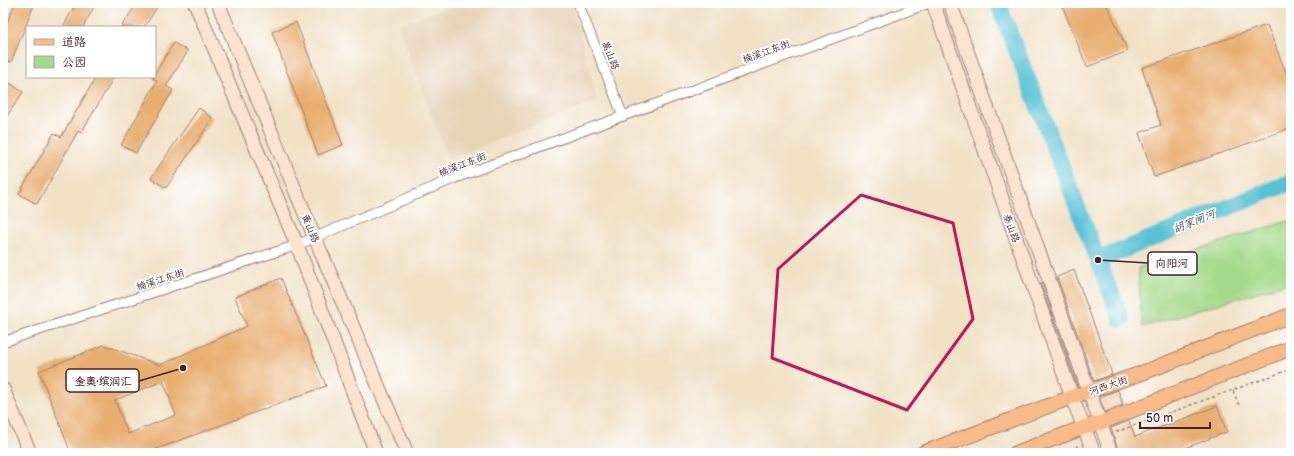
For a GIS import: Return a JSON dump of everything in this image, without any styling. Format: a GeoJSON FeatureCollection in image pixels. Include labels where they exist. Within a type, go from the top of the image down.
{"type":"FeatureCollection","features":[{"type":"Feature","properties":{"kind":"main road","name":"河西大街"},"geometry":{"type":"LineString","coordinates":[[923,453],[1088,391],[1142,373],[1291,315]]}},
{"type":"Feature","properties":{"kind":"main road"},"geometry":{"type":"LineString","coordinates":[[1016,453],[1085,427],[1102,429],[1153,401],[1291,348]]}},
{"type":"Feature","properties":{"kind":"street","name":"黄山路"},"geometry":{"type":"LineString","coordinates":[[195,3],[297,245],[376,453]]}},
{"type":"Feature","properties":{"kind":"street","name":"黄山路"},"geometry":{"type":"LineString","coordinates":[[218,3],[315,238],[407,453]]}},
{"type":"Feature","properties":{"kind":"street","name":"嵩山路"},"geometry":{"type":"LineString","coordinates":[[578,3],[623,116]]}},
{"type":"Feature","properties":{"kind":"street","name":"楠溪江东街"},"geometry":{"type":"LineString","coordinates":[[3,342],[297,245],[455,178],[929,3]]}},
{"type":"Feature","properties":{"kind":"street","name":"泰山路"},"geometry":{"type":"LineString","coordinates":[[932,3],[1072,397],[1092,447]]}},
{"type":"Feature","properties":{"kind":"street","name":"泰山路"},"geometry":{"type":"LineString","coordinates":[[950,3],[1111,453]]}},
{"type":"Feature","properties":{"kind":"street"},"geometry":{"type":"LineString","coordinates":[[3,389],[30,453]]}},
{"type":"Feature","properties":{"kind":"path"},"geometry":{"type":"LineString","coordinates":[[1102,429],[1233,391],[1291,369]]}},
{"type":"Feature","properties":{"kind":"path"},"geometry":{"type":"LineString","coordinates":[[1233,391],[1240,407]]}},
{"type":"Feature","properties":{"kind":"path"},"geometry":{"type":"LineString","coordinates":[[1059,453],[1092,447]]}},
{"type":"Feature","properties":{"kind":"highlighted area"},"geometry":{"type":"Polygon","coordinates":[[[861,195],[953,223],[973,319],[907,410],[772,358],[778,269],[861,195]]]}},
{"type":"Feature","properties":{"kind":"shaded area"},"geometry":{"type":"Polygon","coordinates":[[[458,3],[573,3],[597,101],[448,159],[398,25],[458,3]]]}},
{"type":"Feature","properties":{"kind":"green space"},"geometry":{"type":"Polygon","coordinates":[[[1291,220],[1291,282],[1142,327],[1138,268],[1291,220]]]}},
{"type":"Feature","properties":{"kind":"building"},"geometry":{"type":"Polygon","coordinates":[[[15,3],[30,3],[34,5],[11,62],[3,59],[3,33],[15,3]]]}},
{"type":"Feature","properties":{"kind":"building"},"geometry":{"type":"Polygon","coordinates":[[[76,3],[96,3],[84,26],[64,26],[76,3]]]}},
{"type":"Feature","properties":{"kind":"building"},"geometry":{"type":"Polygon","coordinates":[[[137,3],[160,3],[145,26],[122,26],[137,3]]]}},
{"type":"Feature","properties":{"kind":"building"},"geometry":{"type":"Polygon","coordinates":[[[1061,3],[1106,3],[1128,51],[1087,67],[1061,3]]]}},
{"type":"Feature","properties":{"kind":"building"},"geometry":{"type":"Polygon","coordinates":[[[296,22],[343,145],[318,155],[272,32],[296,22]]]}},
{"type":"Feature","properties":{"kind":"building"},"geometry":{"type":"Polygon","coordinates":[[[1267,25],[1288,77],[1291,75],[1291,128],[1154,177],[1139,133],[1161,125],[1142,68],[1267,25]]]}},
{"type":"Feature","properties":{"kind":"building"},"geometry":{"type":"Polygon","coordinates":[[[174,43],[188,51],[166,86],[173,90],[136,153],[121,145],[157,81],[152,78],[156,78],[156,71],[174,43]]]}},
{"type":"Feature","properties":{"kind":"building"},"geometry":{"type":"Polygon","coordinates":[[[95,78],[113,78],[81,133],[78,131],[37,204],[19,194],[54,133],[61,137],[95,78]]]}},
{"type":"Feature","properties":{"kind":"building"},"geometry":{"type":"Polygon","coordinates":[[[7,81],[23,92],[3,122],[3,87],[7,81]]]}},
{"type":"Feature","properties":{"kind":"building"},"geometry":{"type":"Polygon","coordinates":[[[199,108],[213,118],[166,188],[151,178],[199,108]]]}},
{"type":"Feature","properties":{"kind":"building"},"geometry":{"type":"Polygon","coordinates":[[[1074,270],[1112,374],[1094,381],[1057,277],[1074,270]]]}},
{"type":"Feature","properties":{"kind":"building"},"geometry":{"type":"Polygon","coordinates":[[[281,278],[326,386],[146,453],[71,453],[39,371],[104,345],[160,365],[247,326],[235,297],[281,278]],[[163,381],[115,400],[128,434],[176,415],[163,381]]]}},
{"type":"Feature","properties":{"kind":"building"},"geometry":{"type":"Polygon","coordinates":[[[1040,283],[1042,283],[1078,386],[1077,386],[1040,283]]]}},
{"type":"Feature","properties":{"kind":"building"},"geometry":{"type":"Polygon","coordinates":[[[1118,390],[1123,405],[1105,412],[1099,397],[1118,390]]]}},
{"type":"Feature","properties":{"kind":"building"},"geometry":{"type":"Polygon","coordinates":[[[1217,406],[1227,432],[1172,453],[1119,453],[1111,428],[1129,421],[1135,437],[1217,406]]]}},
{"type":"Feature","properties":{"kind":"waterway"},"geometry":{"type":"LineString","coordinates":[[998,3],[1121,319]]}},
{"type":"Feature","properties":{"kind":"waterway","name":"胡家闸河"},"geometry":{"type":"LineString","coordinates":[[1098,260],[1291,182]]}},
{"type":"Feature","properties":{"kind":"place","name":"向阳河"},"geometry":{"type":"Point","coordinates":[1098,260]}},
{"type":"Feature","properties":{"kind":"place","name":"金奥·缤润汇"},"geometry":{"type":"Point","coordinates":[183,368]}}]}
